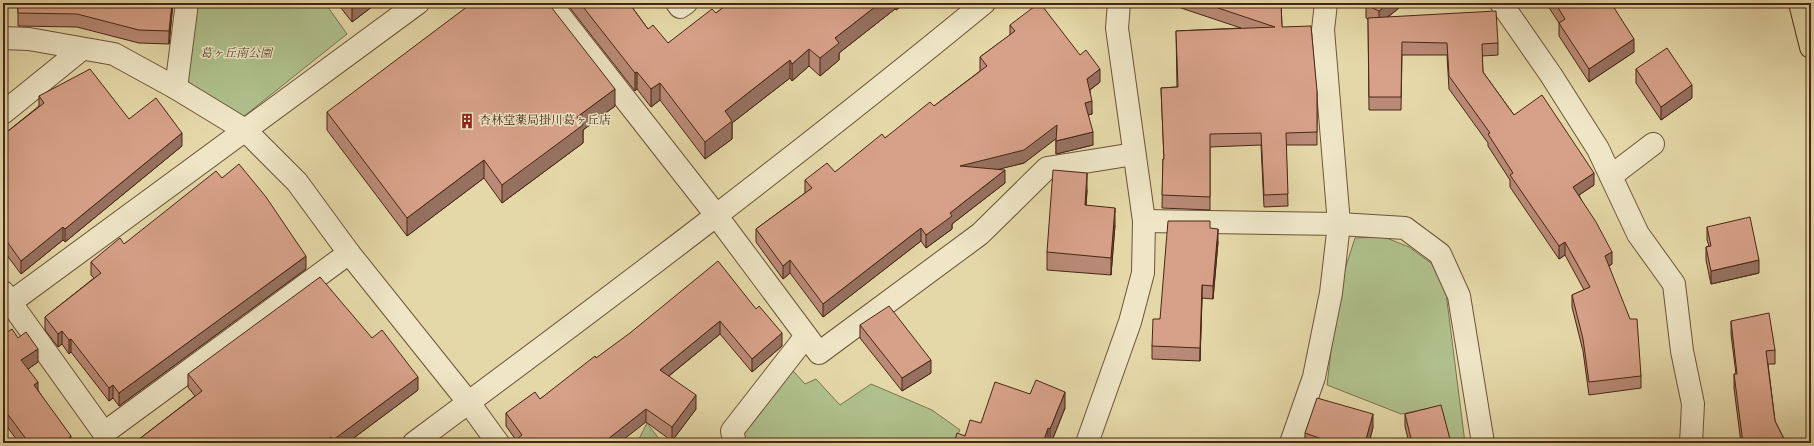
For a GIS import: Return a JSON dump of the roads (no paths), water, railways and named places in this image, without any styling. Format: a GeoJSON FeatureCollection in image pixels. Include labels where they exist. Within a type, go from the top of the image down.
{"type":"FeatureCollection","features":[{"type":"Feature","properties":{"kind":"highway"},"geometry":{"type":"LineString","coordinates":[[1800,3],[1811,47]]}},
{"type":"Feature","properties":{"kind":"street"},"geometry":{"type":"LineString","coordinates":[[176,88],[187,3]]}},
{"type":"Feature","properties":{"kind":"street"},"geometry":{"type":"LineString","coordinates":[[349,253],[104,433],[6,301],[245,130],[418,3]]}},
{"type":"Feature","properties":{"kind":"street"},"geometry":{"type":"LineString","coordinates":[[550,3],[716,215],[819,353],[980,234],[1047,168],[1134,154]]}},
{"type":"Feature","properties":{"kind":"street"},"geometry":{"type":"LineString","coordinates":[[677,3],[680,7],[686,3]]}},
{"type":"Feature","properties":{"kind":"street"},"geometry":{"type":"LineString","coordinates":[[414,443],[469,403],[716,215],[984,3]]}},
{"type":"Feature","properties":{"kind":"street"},"geometry":{"type":"LineString","coordinates":[[1087,443],[1130,322],[1143,273],[1144,220],[1117,28],[1119,3]]}},
{"type":"Feature","properties":{"kind":"street"},"geometry":{"type":"LineString","coordinates":[[1291,443],[1314,377],[1331,293],[1339,224],[1323,30],[1326,3]]}},
{"type":"Feature","properties":{"kind":"street"},"geometry":{"type":"LineString","coordinates":[[1501,3],[1551,75],[1594,142],[1638,234],[1674,284],[1682,351],[1693,404],[1691,443]]}},
{"type":"Feature","properties":{"kind":"street"},"geometry":{"type":"LineString","coordinates":[[3,38],[29,39],[114,54],[176,88],[245,130],[297,182],[349,253],[469,403],[498,443]]}},
{"type":"Feature","properties":{"kind":"street"},"geometry":{"type":"LineString","coordinates":[[3,113],[82,49]]}},
{"type":"Feature","properties":{"kind":"street"},"geometry":{"type":"LineString","coordinates":[[1611,176],[1653,144]]}},
{"type":"Feature","properties":{"kind":"street"},"geometry":{"type":"LineString","coordinates":[[1144,220],[1339,224],[1405,228],[1440,254],[1459,296],[1483,443]]}},
{"type":"Feature","properties":{"kind":"street"},"geometry":{"type":"LineString","coordinates":[[735,443],[732,431],[806,336]]}},
{"type":"Feature","properties":{"kind":"place","name":"杏林堂薬局掛川葛ヶ丘店"},"geometry":{"type":"Point","coordinates":[467,121]}},
{"type":"Feature","properties":{"kind":"park label","name":"葛ヶ丘南公園"},"geometry":{"type":"Point","coordinates":[236,54]}}]}
